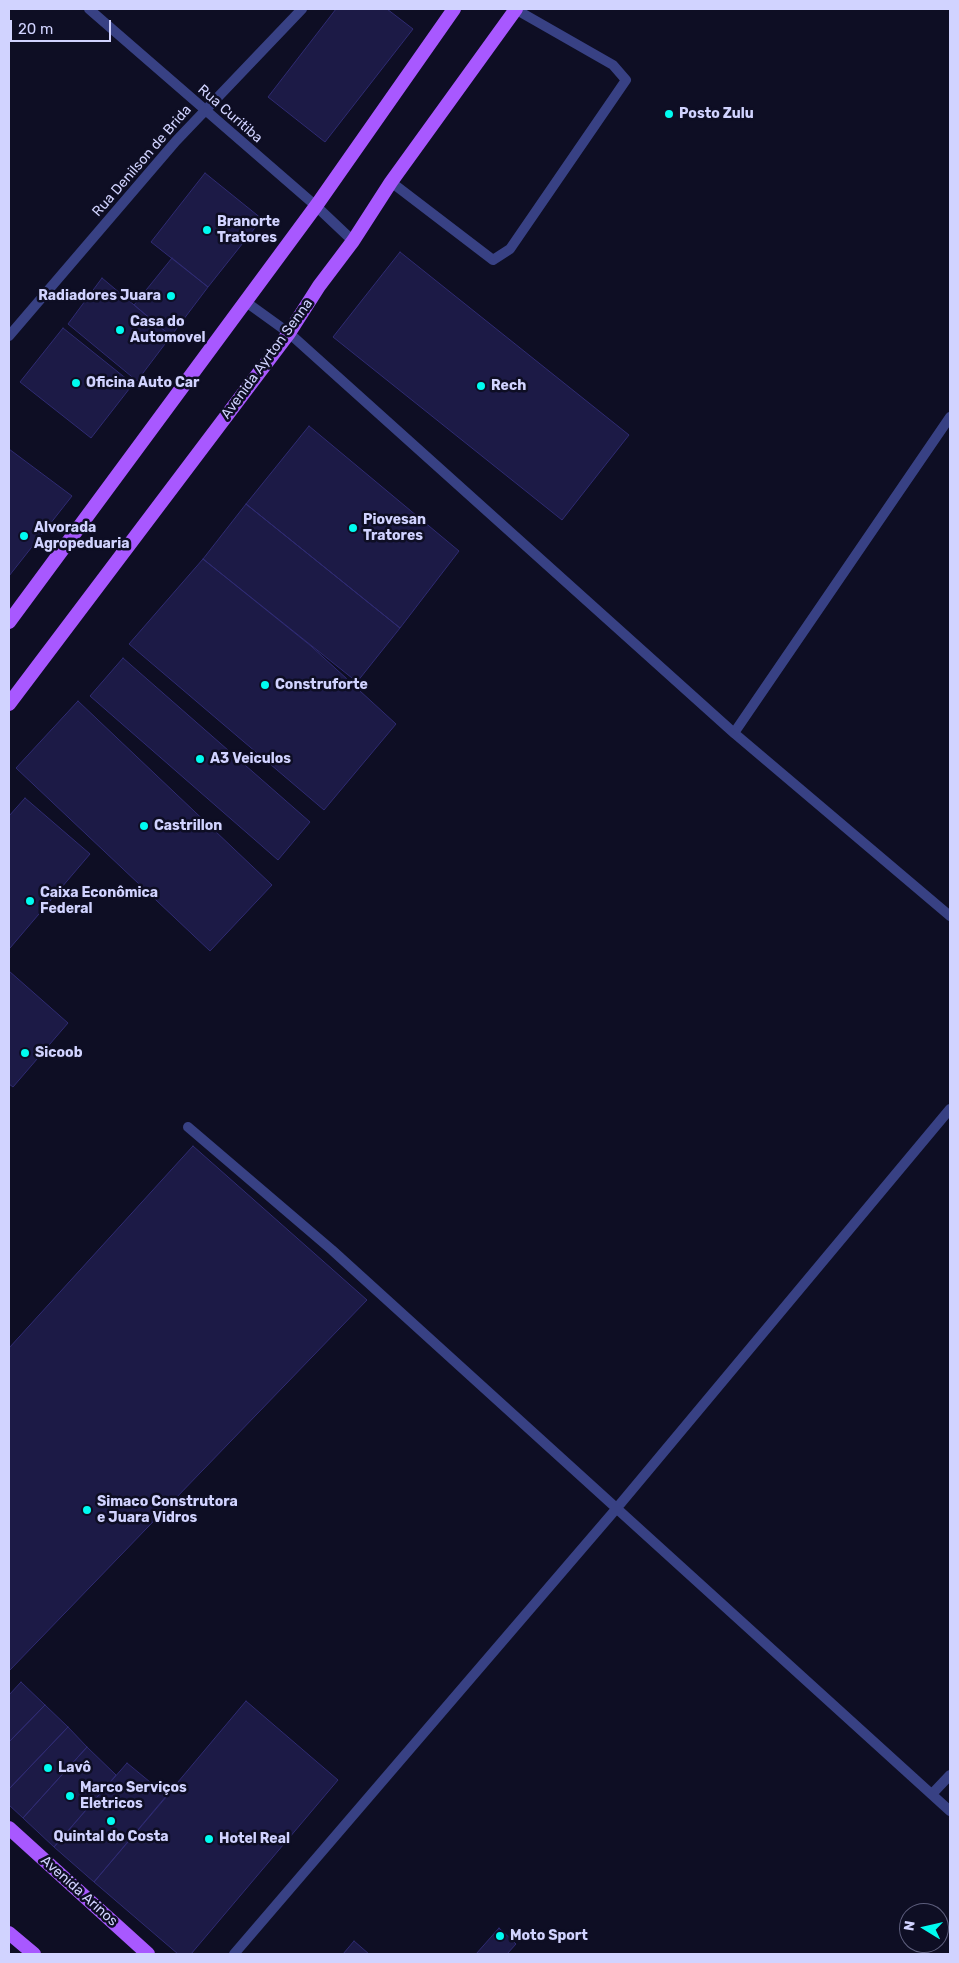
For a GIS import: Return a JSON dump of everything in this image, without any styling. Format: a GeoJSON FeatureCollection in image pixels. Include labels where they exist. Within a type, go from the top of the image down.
{"type":"FeatureCollection","features":[{"type":"Feature","properties":{"kind":"main road"},"geometry":{"type":"LineString","coordinates":[[9,622],[316,206],[454,9]]}},
{"type":"Feature","properties":{"kind":"main road","name":"Avenida Ayrton Senna"},"geometry":{"type":"LineString","coordinates":[[9,704],[289,333],[319,286],[353,241],[391,182],[516,9]]}},
{"type":"Feature","properties":{"kind":"main road","name":"Avenida Arinos"},"geometry":{"type":"LineString","coordinates":[[9,1828],[148,1954]]}},
{"type":"Feature","properties":{"kind":"main road"},"geometry":{"type":"LineString","coordinates":[[9,1932],[34,1954]]}},
{"type":"Feature","properties":{"kind":"street","name":"Rua Curitiba"},"geometry":{"type":"LineString","coordinates":[[89,9],[316,206],[353,241]]}},
{"type":"Feature","properties":{"kind":"street","name":"Rua Denilson de Brida"},"geometry":{"type":"LineString","coordinates":[[9,336],[176,142],[302,9]]}},
{"type":"Feature","properties":{"kind":"street"},"geometry":{"type":"LineString","coordinates":[[391,182],[493,260],[510,249],[626,80],[613,65],[516,9]]}},
{"type":"Feature","properties":{"kind":"street"},"geometry":{"type":"LineString","coordinates":[[246,302],[289,333],[734,733],[950,916]]}},
{"type":"Feature","properties":{"kind":"street"},"geometry":{"type":"LineString","coordinates":[[734,733],[950,417]]}},
{"type":"Feature","properties":{"kind":"street"},"geometry":{"type":"LineString","coordinates":[[234,1954],[616,1509],[950,1109]]}},
{"type":"Feature","properties":{"kind":"street"},"geometry":{"type":"LineString","coordinates":[[188,1127],[332,1250],[950,1811]]}},
{"type":"Feature","properties":{"kind":"street"},"geometry":{"type":"LineString","coordinates":[[932,1794],[950,1775]]}},
{"type":"Feature","properties":{"kind":"building"},"geometry":{"type":"Polygon","coordinates":[[[336,9],[387,9],[413,29],[325,142],[268,97],[336,9]]]}},
{"type":"Feature","properties":{"kind":"building","name":"Branorte Tratores"},"geometry":{"type":"Polygon","coordinates":[[[205,173],[262,219],[208,287],[151,242],[205,173]]]}},
{"type":"Feature","properties":{"kind":"building","name":"Rech"},"geometry":{"type":"Polygon","coordinates":[[[400,252],[629,435],[562,520],[333,337],[400,252]]]}},
{"type":"Feature","properties":{"kind":"building","name":"Radiadores Juara"},"geometry":{"type":"Polygon","coordinates":[[[172,258],[208,287],[171,336],[134,305],[172,258]]]}},
{"type":"Feature","properties":{"kind":"building","name":"Casa do Automovel"},"geometry":{"type":"Polygon","coordinates":[[[102,278],[171,336],[137,381],[68,324],[102,278]]]}},
{"type":"Feature","properties":{"kind":"building","name":"Oficina Auto Car"},"geometry":{"type":"Polygon","coordinates":[[[63,328],[133,384],[91,438],[20,382],[63,328]]]}},
{"type":"Feature","properties":{"kind":"building","name":"Piovesan Tratores"},"geometry":{"type":"Polygon","coordinates":[[[309,426],[459,551],[400,628],[246,504],[309,426]]]}},
{"type":"Feature","properties":{"kind":"building","name":"Alvorada Agropeduaria"},"geometry":{"type":"Polygon","coordinates":[[[9,449],[72,496],[9,576],[9,449]]]}},
{"type":"Feature","properties":{"kind":"building"},"geometry":{"type":"Polygon","coordinates":[[[246,504],[400,628],[357,682],[203,559],[246,504]]]}},
{"type":"Feature","properties":{"kind":"building","name":"Construforte"},"geometry":{"type":"Polygon","coordinates":[[[203,559],[311,646],[396,724],[324,810],[129,644],[203,559]]]}},
{"type":"Feature","properties":{"kind":"building","name":"A3 Veiculos"},"geometry":{"type":"Polygon","coordinates":[[[123,658],[310,822],[278,860],[90,696],[123,658]]]}},
{"type":"Feature","properties":{"kind":"building","name":"Castrillon"},"geometry":{"type":"Polygon","coordinates":[[[78,701],[272,885],[210,951],[16,768],[78,701]]]}},
{"type":"Feature","properties":{"kind":"building","name":"Caixa Econômica Federal"},"geometry":{"type":"Polygon","coordinates":[[[25,798],[90,854],[10,948],[9,816],[25,798]]]}},
{"type":"Feature","properties":{"kind":"building","name":"Sicoob"},"geometry":{"type":"Polygon","coordinates":[[[9,971],[68,1023],[13,1087],[9,1084],[9,971]]]}},
{"type":"Feature","properties":{"kind":"building","name":"Simaco Construtora e Juara Vidros"},"geometry":{"type":"Polygon","coordinates":[[[193,1146],[367,1300],[9,1671],[9,1348],[193,1146]]]}},
{"type":"Feature","properties":{"kind":"building"},"geometry":{"type":"Polygon","coordinates":[[[21,1682],[45,1705],[9,1742],[9,1695],[21,1682]]]}},
{"type":"Feature","properties":{"kind":"building","name":"Hotel Real"},"geometry":{"type":"Polygon","coordinates":[[[246,1701],[338,1780],[191,1954],[178,1954],[94,1882],[246,1701]]]}},
{"type":"Feature","properties":{"kind":"building"},"geometry":{"type":"Polygon","coordinates":[[[45,1705],[68,1727],[9,1789],[9,1742],[45,1705]]]}},
{"type":"Feature","properties":{"kind":"building","name":"Lavô"},"geometry":{"type":"Polygon","coordinates":[[[68,1727],[87,1747],[23,1818],[9,1805],[9,1789],[68,1727]]]}},
{"type":"Feature","properties":{"kind":"building","name":"Marco Serviços Eletricos"},"geometry":{"type":"Polygon","coordinates":[[[87,1747],[116,1775],[54,1847],[23,1818],[87,1747]]]}},
{"type":"Feature","properties":{"kind":"building","name":"Quintal do Costa"},"geometry":{"type":"Polygon","coordinates":[[[127,1763],[167,1796],[94,1882],[54,1847],[127,1763]]]}},
{"type":"Feature","properties":{"kind":"building","name":"Moto Sport"},"geometry":{"type":"Polygon","coordinates":[[[499,1928],[516,1944],[507,1954],[476,1954],[499,1928]]]}},
{"type":"Feature","properties":{"kind":"building"},"geometry":{"type":"Polygon","coordinates":[[[354,1941],[369,1954],[343,1954],[354,1941]]]}},
{"type":"Feature","properties":{"kind":"place","name":"Posto Zulu"},"geometry":{"type":"Point","coordinates":[669,114]}},
{"type":"Feature","properties":{"kind":"place","name":"Branorte Tratores"},"geometry":{"type":"Point","coordinates":[207,230]}},
{"type":"Feature","properties":{"kind":"place","name":"Radiadores Juara"},"geometry":{"type":"Point","coordinates":[171,296]}},
{"type":"Feature","properties":{"kind":"place","name":"Casa do Automovel"},"geometry":{"type":"Point","coordinates":[120,330]}},
{"type":"Feature","properties":{"kind":"place","name":"Oficina Auto Car"},"geometry":{"type":"Point","coordinates":[76,383]}},
{"type":"Feature","properties":{"kind":"place","name":"Rech"},"geometry":{"type":"Point","coordinates":[481,386]}},
{"type":"Feature","properties":{"kind":"place","name":"Piovesan Tratores"},"geometry":{"type":"Point","coordinates":[353,528]}},
{"type":"Feature","properties":{"kind":"place","name":"Alvorada Agropeduaria"},"geometry":{"type":"Point","coordinates":[24,536]}},
{"type":"Feature","properties":{"kind":"place","name":"Construforte"},"geometry":{"type":"Point","coordinates":[265,685]}},
{"type":"Feature","properties":{"kind":"place","name":"A3 Veiculos"},"geometry":{"type":"Point","coordinates":[200,759]}},
{"type":"Feature","properties":{"kind":"place","name":"Castrillon"},"geometry":{"type":"Point","coordinates":[144,826]}},
{"type":"Feature","properties":{"kind":"place","name":"Caixa Econômica Federal"},"geometry":{"type":"Point","coordinates":[30,901]}},
{"type":"Feature","properties":{"kind":"place","name":"Sicoob"},"geometry":{"type":"Point","coordinates":[25,1053]}},
{"type":"Feature","properties":{"kind":"place","name":"Simaco Construtora e Juara Vidros"},"geometry":{"type":"Point","coordinates":[87,1510]}},
{"type":"Feature","properties":{"kind":"place","name":"Lavô"},"geometry":{"type":"Point","coordinates":[48,1768]}},
{"type":"Feature","properties":{"kind":"place","name":"Marco Serviços Eletricos"},"geometry":{"type":"Point","coordinates":[70,1796]}},
{"type":"Feature","properties":{"kind":"place","name":"Quintal do Costa"},"geometry":{"type":"Point","coordinates":[111,1821]}},
{"type":"Feature","properties":{"kind":"place","name":"Hotel Real"},"geometry":{"type":"Point","coordinates":[209,1839]}},
{"type":"Feature","properties":{"kind":"place","name":"Moto Sport"},"geometry":{"type":"Point","coordinates":[500,1936]}}]}
